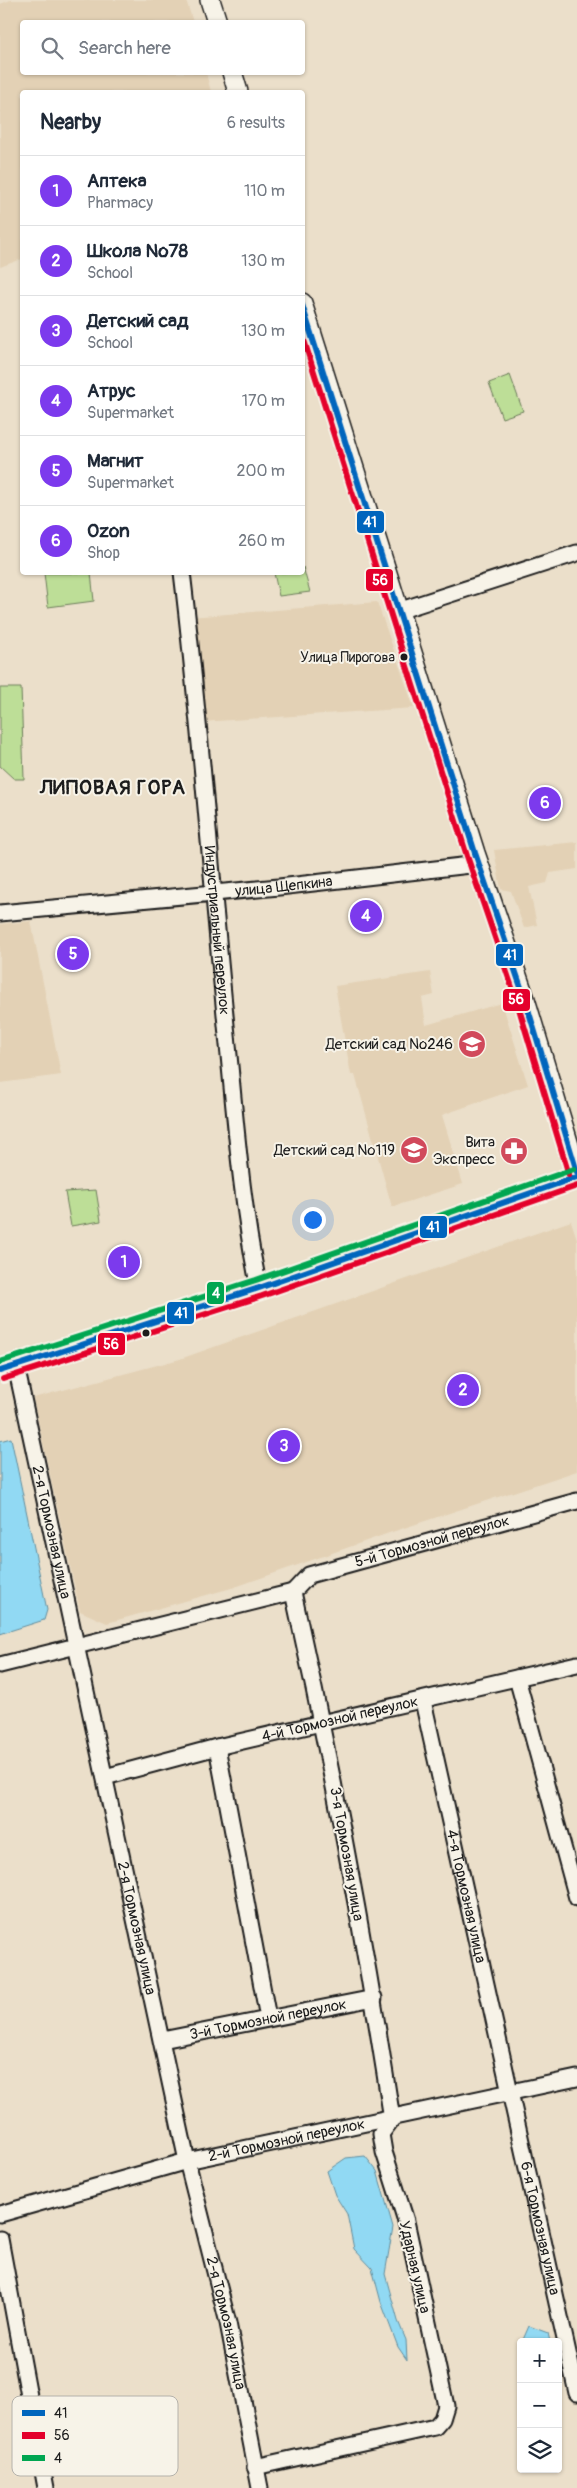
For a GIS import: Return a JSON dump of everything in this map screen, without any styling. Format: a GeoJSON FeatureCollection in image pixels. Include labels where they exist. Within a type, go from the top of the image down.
{"type":"FeatureCollection","features":[{"type":"Feature","properties":{"kind":"street"},"geometry":{"type":"LineString","coordinates":[[210,0],[216,20]]}},
{"type":"Feature","properties":{"kind":"street"},"geometry":{"type":"LineString","coordinates":[[233,75],[237,90]]}},
{"type":"Feature","properties":{"kind":"street"},"geometry":{"type":"LineString","coordinates":[[305,313],[479,864],[525,999],[577,1172]]}},
{"type":"Feature","properties":{"kind":"street"},"geometry":{"type":"LineString","coordinates":[[398,611],[577,552]]}},
{"type":"Feature","properties":{"kind":"street","name":"Индустриальный переулок"},"geometry":{"type":"LineString","coordinates":[[182,575],[237,1147],[252,1256],[260,1288]]}},
{"type":"Feature","properties":{"kind":"street","name":"улица Щепкина"},"geometry":{"type":"LineString","coordinates":[[0,913],[212,893],[479,864]]}},
{"type":"Feature","properties":{"kind":"street"},"geometry":{"type":"LineString","coordinates":[[8,1369],[260,1288],[577,1177]]}},
{"type":"Feature","properties":{"kind":"street","name":"2-я Тормозная улица"},"geometry":{"type":"LineString","coordinates":[[8,1369],[105,1777],[187,2161],[228,2324],[260,2488]]}},
{"type":"Feature","properties":{"kind":"street","name":"5-й Тормозной переулок"},"geometry":{"type":"LineString","coordinates":[[293,1592],[309,1575],[576,1506]]}},
{"type":"Feature","properties":{"kind":"street"},"geometry":{"type":"LineString","coordinates":[[0,1665],[293,1592]]}},
{"type":"Feature","properties":{"kind":"street","name":"3-я Тормозная улица"},"geometry":{"type":"LineString","coordinates":[[293,1592],[323,1723],[374,1998],[392,2118]]}},
{"type":"Feature","properties":{"kind":"street","name":"4-й Тормозной переулок"},"geometry":{"type":"LineString","coordinates":[[105,1777],[216,1747],[577,1664]]}},
{"type":"Feature","properties":{"kind":"street"},"geometry":{"type":"LineString","coordinates":[[517,1678],[577,1898]]}},
{"type":"Feature","properties":{"kind":"street","name":"4-я Тормозная улица"},"geometry":{"type":"LineString","coordinates":[[423,1700],[509,2092]]}},
{"type":"Feature","properties":{"kind":"street"},"geometry":{"type":"LineString","coordinates":[[216,1747],[268,2018]]}},
{"type":"Feature","properties":{"kind":"street","name":"3-й Тормозной переулок"},"geometry":{"type":"LineString","coordinates":[[162,2040],[374,1998]]}},
{"type":"Feature","properties":{"kind":"street","name":"2-й Тормозной переулок"},"geometry":{"type":"LineString","coordinates":[[0,2214],[187,2161],[577,2078]]}},
{"type":"Feature","properties":{"kind":"street","name":"6-я Тормозная улица"},"geometry":{"type":"LineString","coordinates":[[509,2092],[577,2393]]}},
{"type":"Feature","properties":{"kind":"street","name":"Ударная улица"},"geometry":{"type":"LineString","coordinates":[[255,2467],[435,2427],[442,2419],[446,2406],[406,2221],[384,2152],[381,2134],[392,2118]]}},
{"type":"Feature","properties":{"kind":"street"},"geometry":{"type":"LineString","coordinates":[[0,2239],[29,2396]]}},
{"type":"Feature","properties":{"kind":"shaded area"},"geometry":{"type":"Polygon","coordinates":[[[11,0],[186,0],[192,20],[20,20],[20,75],[207,75],[210,90],[20,90],[20,260],[0,267],[0,4],[11,0]]]}},
{"type":"Feature","properties":{"kind":"shaded area"},"geometry":{"type":"Polygon","coordinates":[[[377,602],[414,708],[201,722],[190,617],[377,602]]]}},
{"type":"Feature","properties":{"kind":"shaded area"},"geometry":{"type":"Polygon","coordinates":[[[577,842],[577,869],[550,873],[547,883],[529,887],[537,925],[524,928],[511,891],[501,889],[494,850],[577,842]]]}},
{"type":"Feature","properties":{"kind":"shaded area"},"geometry":{"type":"Polygon","coordinates":[[[31,921],[61,1075],[0,1083],[0,924],[31,921]]]}},
{"type":"Feature","properties":{"kind":"shaded area"},"geometry":{"type":"Polygon","coordinates":[[[430,972],[434,995],[422,998],[426,1025],[502,1003],[528,1085],[442,1115],[463,1184],[392,1207],[355,1075],[351,1075],[335,986],[430,972]]]}},
{"type":"Feature","properties":{"kind":"shaded area"},"geometry":{"type":"Polygon","coordinates":[[[571,1221],[577,1239],[577,1471],[392,1532],[235,1587],[107,1623],[80,1611],[33,1398],[180,1359],[571,1221]]]}},
{"type":"Feature","properties":{"kind":"green space"},"geometry":{"type":"Polygon","coordinates":[[[510,375],[523,411],[502,418],[489,383],[510,375]]]}},
{"type":"Feature","properties":{"kind":"green space"},"geometry":{"type":"Polygon","coordinates":[[[305,574],[310,592],[279,596],[274,575],[305,574]]]}},
{"type":"Feature","properties":{"kind":"green space"},"geometry":{"type":"Polygon","coordinates":[[[44,575],[91,575],[94,601],[48,607],[44,575]]]}},
{"type":"Feature","properties":{"kind":"green space"},"geometry":{"type":"Polygon","coordinates":[[[0,688],[21,688],[24,779],[14,779],[0,766],[0,688]]]}},
{"type":"Feature","properties":{"kind":"green space"},"geometry":{"type":"Polygon","coordinates":[[[96,1190],[101,1221],[71,1226],[65,1192],[96,1190]]]}},
{"type":"Feature","properties":{"kind":"water"},"geometry":{"type":"Polygon","coordinates":[[[11,1438],[47,1610],[44,1620],[0,1634],[0,1441],[11,1438]]]}},
{"type":"Feature","properties":{"kind":"water"},"geometry":{"type":"Polygon","coordinates":[[[365,2156],[377,2171],[393,2227],[385,2274],[398,2321],[406,2340],[407,2360],[398,2347],[381,2302],[372,2268],[354,2249],[347,2214],[335,2195],[327,2171],[346,2158],[365,2156]]]}},
{"type":"Feature","properties":{"kind":"water"},"geometry":{"type":"Polygon","coordinates":[[[529,2326],[548,2333],[549,2338],[524,2338],[529,2326]]]}},
{"type":"Feature","properties":{"kind":"transit line","name":"41"},"geometry":{"type":"LineString","coordinates":[[305,315],[475,853],[525,999],[577,1172]]}},
{"type":"Feature","properties":{"kind":"transit line","name":"56"},"geometry":{"type":"LineString","coordinates":[[305,343],[467,856],[517,1002],[569,1175]]}},
{"type":"Feature","properties":{"kind":"transit line","name":"4"},"geometry":{"type":"LineString","coordinates":[[0,1362],[256,1280],[574,1169]]}},
{"type":"Feature","properties":{"kind":"transit line","name":"41"},"geometry":{"type":"LineString","coordinates":[[0,1371],[259,1288],[577,1177]]}},
{"type":"Feature","properties":{"kind":"transit line","name":"56"},"geometry":{"type":"LineString","coordinates":[[3,1379],[262,1296],[577,1186]]}},
{"type":"Feature","properties":{"kind":"place","name":"Улица Пирогова"},"geometry":{"type":"Point","coordinates":[404,657]}},
{"type":"Feature","properties":{"kind":"place","name":"Ozon"},"geometry":{"type":"Point","coordinates":[545,803]}},
{"type":"Feature","properties":{"kind":"place","name":"Атрус"},"geometry":{"type":"Point","coordinates":[366,916]}},
{"type":"Feature","properties":{"kind":"place","name":"Магнит"},"geometry":{"type":"Point","coordinates":[73,954]}},
{"type":"Feature","properties":{"kind":"place","name":"Детский сад №246"},"geometry":{"type":"Point","coordinates":[472,1044]}},
{"type":"Feature","properties":{"kind":"place","name":"Детский сад №119"},"geometry":{"type":"Point","coordinates":[414,1150]}},
{"type":"Feature","properties":{"kind":"place","name":"Вита Экспресс"},"geometry":{"type":"Point","coordinates":[514,1151]}},
{"type":"Feature","properties":{"kind":"place","name":"Аптека"},"geometry":{"type":"Point","coordinates":[124,1262]}},
{"type":"Feature","properties":{"kind":"place","name":"Школа №78"},"geometry":{"type":"Point","coordinates":[463,1390]}},
{"type":"Feature","properties":{"kind":"place","name":"Детский сад"},"geometry":{"type":"Point","coordinates":[284,1446]}},
{"type":"Feature","properties":{"kind":"district","name":"ЛИПОВАЯ ГОРА"},"geometry":{"type":"Point","coordinates":[113,787]}}]}
